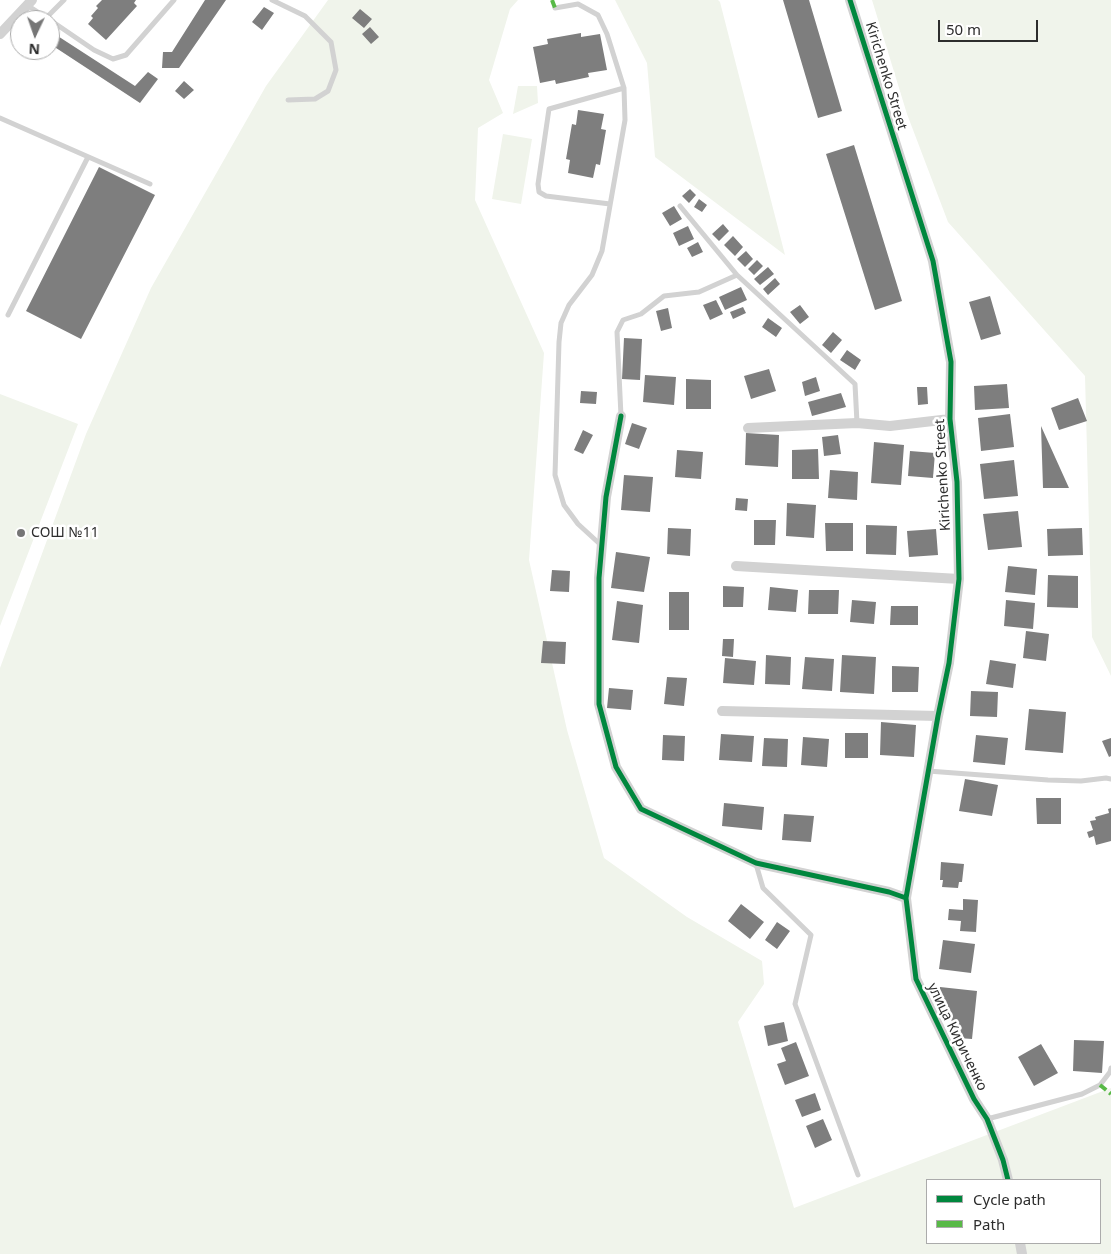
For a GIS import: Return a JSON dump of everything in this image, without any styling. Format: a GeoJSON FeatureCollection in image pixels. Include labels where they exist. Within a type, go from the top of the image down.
{"type":"FeatureCollection","features":[{"type":"Feature","properties":{"kind":"street","name":"Kirichenko Street"},"geometry":{"type":"LineString","coordinates":[[850,0],[932,262],[951,362],[950,419],[957,482],[959,579],[949,663],[906,898]]}},
{"type":"Feature","properties":{"kind":"street"},"geometry":{"type":"LineString","coordinates":[[0,34],[29,2]]}},
{"type":"Feature","properties":{"kind":"street"},"geometry":{"type":"LineString","coordinates":[[621,416],[606,497],[599,578],[599,704],[616,767],[640,809],[756,863],[889,892],[906,898]]}},
{"type":"Feature","properties":{"kind":"street"},"geometry":{"type":"LineString","coordinates":[[748,428],[857,422],[890,426],[950,419]]}},
{"type":"Feature","properties":{"kind":"street"},"geometry":{"type":"LineString","coordinates":[[736,566],[959,579]]}},
{"type":"Feature","properties":{"kind":"street"},"geometry":{"type":"LineString","coordinates":[[722,711],[938,716]]}},
{"type":"Feature","properties":{"kind":"street","name":"улица Кириченко"},"geometry":{"type":"LineString","coordinates":[[906,898],[916,979],[974,1099],[987,1119],[1003,1160],[1008,1179]]}},
{"type":"Feature","properties":{"kind":"lane"},"geometry":{"type":"LineString","coordinates":[[56,10],[64,0]]}},
{"type":"Feature","properties":{"kind":"lane"},"geometry":{"type":"LineString","coordinates":[[60,27],[94,50],[113,60],[126,55],[174,0]]}},
{"type":"Feature","properties":{"kind":"lane"},"geometry":{"type":"LineString","coordinates":[[272,0],[304,16],[331,42],[336,70],[328,90],[315,99],[288,100]]}},
{"type":"Feature","properties":{"kind":"lane"},"geometry":{"type":"LineString","coordinates":[[555,8],[578,4],[598,14],[607,34],[624,88],[626,120],[602,251],[592,275],[569,305],[561,323],[559,342],[555,475],[564,505],[578,524],[602,546]]}},
{"type":"Feature","properties":{"kind":"lane"},"geometry":{"type":"LineString","coordinates":[[610,204],[546,196],[539,192],[538,184],[548,109],[624,88]]}},
{"type":"Feature","properties":{"kind":"lane"},"geometry":{"type":"LineString","coordinates":[[0,118],[150,184]]}},
{"type":"Feature","properties":{"kind":"lane"},"geometry":{"type":"LineString","coordinates":[[8,315],[88,157]]}},
{"type":"Feature","properties":{"kind":"lane"},"geometry":{"type":"LineString","coordinates":[[680,206],[737,276],[855,384],[857,422]]}},
{"type":"Feature","properties":{"kind":"lane"},"geometry":{"type":"LineString","coordinates":[[621,416],[617,332],[623,320],[641,314],[664,296],[699,292],[737,276]]}},
{"type":"Feature","properties":{"kind":"lane"},"geometry":{"type":"LineString","coordinates":[[928,771],[1048,780],[1081,781],[1111,779]]}},
{"type":"Feature","properties":{"kind":"lane"},"geometry":{"type":"LineString","coordinates":[[756,863],[763,888],[811,935],[795,1004],[858,1175]]}},
{"type":"Feature","properties":{"kind":"lane"},"geometry":{"type":"LineString","coordinates":[[987,1119],[1082,1094],[1100,1084],[1111,1068]]}},
{"type":"Feature","properties":{"kind":"shaded area"},"geometry":{"type":"Polygon","coordinates":[[[328,0],[518,0],[510,9],[489,80],[503,113],[478,128],[475,200],[544,353],[529,560],[567,730],[604,858],[687,917],[762,961],[764,984],[738,1022],[794,1208],[1111,1088],[1111,1254],[0,1254],[0,668],[86,434],[151,288],[266,86],[328,0]]]}},
{"type":"Feature","properties":{"kind":"shaded area"},"geometry":{"type":"Polygon","coordinates":[[[615,0],[718,0],[720,2],[785,255],[655,157],[647,63],[615,0]]]}},
{"type":"Feature","properties":{"kind":"shaded area"},"geometry":{"type":"Polygon","coordinates":[[[872,0],[1111,0],[1111,676],[1092,637],[1085,376],[948,222],[907,114],[872,0]]]}},
{"type":"Feature","properties":{"kind":"shaded area"},"geometry":{"type":"Polygon","coordinates":[[[518,86],[537,86],[538,103],[513,114],[518,86]]]}},
{"type":"Feature","properties":{"kind":"shaded area"},"geometry":{"type":"Polygon","coordinates":[[[503,134],[532,139],[521,204],[492,199],[503,134]]]}},
{"type":"Feature","properties":{"kind":"shaded area","name":"СОШ №11"},"geometry":{"type":"Polygon","coordinates":[[[0,394],[78,424],[0,626],[0,394]]]}},
{"type":"Feature","properties":{"kind":"building"},"geometry":{"type":"Polygon","coordinates":[[[102,0],[136,0],[134,3],[137,6],[106,40],[88,24],[93,18],[91,16],[98,8],[96,6],[102,0]]]}},
{"type":"Feature","properties":{"kind":"building"},"geometry":{"type":"Polygon","coordinates":[[[205,0],[226,0],[179,68],[162,68],[163,52],[172,52],[205,0]]]}},
{"type":"Feature","properties":{"kind":"building"},"geometry":{"type":"Polygon","coordinates":[[[783,0],[809,0],[842,111],[818,118],[783,0]]]}},
{"type":"Feature","properties":{"kind":"building"},"geometry":{"type":"Polygon","coordinates":[[[264,7],[274,13],[262,30],[252,22],[264,7]]]}},
{"type":"Feature","properties":{"kind":"building"},"geometry":{"type":"Polygon","coordinates":[[[360,9],[372,19],[364,28],[352,18],[360,9]]]}},
{"type":"Feature","properties":{"kind":"building"},"geometry":{"type":"Polygon","coordinates":[[[370,27],[379,37],[371,44],[362,34],[370,27]]]}},
{"type":"Feature","properties":{"kind":"building"},"geometry":{"type":"Polygon","coordinates":[[[581,33],[581,37],[600,34],[607,70],[588,73],[589,77],[556,84],[555,80],[540,83],[533,47],[548,44],[547,39],[581,33]]]}},
{"type":"Feature","properties":{"kind":"building"},"geometry":{"type":"Polygon","coordinates":[[[60,37],[135,86],[148,72],[158,79],[140,103],[60,51],[60,37]]]}},
{"type":"Feature","properties":{"kind":"building"},"geometry":{"type":"Polygon","coordinates":[[[184,81],[194,90],[184,99],[175,91],[184,81]]]}},
{"type":"Feature","properties":{"kind":"building"},"geometry":{"type":"Polygon","coordinates":[[[578,110],[604,114],[601,129],[606,130],[600,165],[596,164],[593,178],[568,173],[570,160],[566,159],[572,124],[576,125],[578,110]]]}},
{"type":"Feature","properties":{"kind":"building"},"geometry":{"type":"Polygon","coordinates":[[[854,145],[902,301],[875,310],[826,154],[854,145]]]}},
{"type":"Feature","properties":{"kind":"building"},"geometry":{"type":"Polygon","coordinates":[[[99,167],[155,195],[81,339],[26,311],[99,167]]]}},
{"type":"Feature","properties":{"kind":"building"},"geometry":{"type":"Polygon","coordinates":[[[690,189],[696,195],[689,203],[682,196],[690,189]]]}},
{"type":"Feature","properties":{"kind":"building"},"geometry":{"type":"Polygon","coordinates":[[[699,199],[707,205],[702,212],[694,207],[699,199]]]}},
{"type":"Feature","properties":{"kind":"building"},"geometry":{"type":"Polygon","coordinates":[[[674,206],[682,219],[670,226],[662,213],[674,206]]]}},
{"type":"Feature","properties":{"kind":"building"},"geometry":{"type":"Polygon","coordinates":[[[723,224],[729,231],[719,241],[712,234],[723,224]]]}},
{"type":"Feature","properties":{"kind":"building"},"geometry":{"type":"Polygon","coordinates":[[[688,226],[694,239],[679,246],[673,233],[688,226]]]}},
{"type":"Feature","properties":{"kind":"building"},"geometry":{"type":"Polygon","coordinates":[[[733,236],[743,247],[735,256],[724,245],[733,236]]]}},
{"type":"Feature","properties":{"kind":"building"},"geometry":{"type":"Polygon","coordinates":[[[698,242],[703,252],[692,257],[687,248],[698,242]]]}},
{"type":"Feature","properties":{"kind":"building"},"geometry":{"type":"Polygon","coordinates":[[[746,251],[753,259],[745,267],[737,259],[746,251]]]}},
{"type":"Feature","properties":{"kind":"building"},"geometry":{"type":"Polygon","coordinates":[[[757,260],[763,266],[754,275],[748,269],[757,260]]]}},
{"type":"Feature","properties":{"kind":"building"},"geometry":{"type":"Polygon","coordinates":[[[768,267],[774,274],[760,285],[754,279],[768,267]]]}},
{"type":"Feature","properties":{"kind":"building"},"geometry":{"type":"Polygon","coordinates":[[[775,278],[780,284],[768,295],[763,289],[775,278]]]}},
{"type":"Feature","properties":{"kind":"building"},"geometry":{"type":"Polygon","coordinates":[[[741,287],[747,300],[725,310],[719,297],[741,287]]]}},
{"type":"Feature","properties":{"kind":"building"},"geometry":{"type":"Polygon","coordinates":[[[990,296],[1001,334],[981,340],[969,302],[990,296]]]}},
{"type":"Feature","properties":{"kind":"building"},"geometry":{"type":"Polygon","coordinates":[[[716,300],[723,314],[710,320],[703,305],[716,300]]]}},
{"type":"Feature","properties":{"kind":"building"},"geometry":{"type":"Polygon","coordinates":[[[800,305],[809,317],[800,324],[790,312],[800,305]]]}},
{"type":"Feature","properties":{"kind":"building"},"geometry":{"type":"Polygon","coordinates":[[[743,307],[746,313],[733,319],[730,312],[743,307]]]}},
{"type":"Feature","properties":{"kind":"building"},"geometry":{"type":"Polygon","coordinates":[[[668,308],[672,328],[661,331],[656,311],[668,308]]]}},
{"type":"Feature","properties":{"kind":"building"},"geometry":{"type":"Polygon","coordinates":[[[768,318],[782,328],[776,337],[762,327],[768,318]]]}},
{"type":"Feature","properties":{"kind":"building"},"geometry":{"type":"Polygon","coordinates":[[[833,332],[842,340],[831,353],[822,345],[833,332]]]}},
{"type":"Feature","properties":{"kind":"building"},"geometry":{"type":"Polygon","coordinates":[[[624,338],[642,339],[640,380],[622,379],[624,338]]]}},
{"type":"Feature","properties":{"kind":"building"},"geometry":{"type":"Polygon","coordinates":[[[847,350],[861,360],[855,370],[840,360],[847,350]]]}},
{"type":"Feature","properties":{"kind":"building"},"geometry":{"type":"Polygon","coordinates":[[[769,369],[776,391],[751,399],[744,376],[769,369]]]}},
{"type":"Feature","properties":{"kind":"building"},"geometry":{"type":"Polygon","coordinates":[[[645,375],[676,377],[674,405],[643,402],[645,375]]]}},
{"type":"Feature","properties":{"kind":"building"},"geometry":{"type":"Polygon","coordinates":[[[816,377],[820,391],[805,396],[802,382],[816,377]]]}},
{"type":"Feature","properties":{"kind":"building"},"geometry":{"type":"Polygon","coordinates":[[[686,379],[711,380],[711,409],[686,409],[686,379]]]}},
{"type":"Feature","properties":{"kind":"building"},"geometry":{"type":"Polygon","coordinates":[[[1007,384],[1009,408],[975,410],[974,386],[1007,384]]]}},
{"type":"Feature","properties":{"kind":"building"},"geometry":{"type":"Polygon","coordinates":[[[917,387],[927,387],[928,404],[918,405],[917,387]]]}},
{"type":"Feature","properties":{"kind":"building"},"geometry":{"type":"Polygon","coordinates":[[[581,391],[597,392],[596,404],[580,403],[581,391]]]}},
{"type":"Feature","properties":{"kind":"building"},"geometry":{"type":"Polygon","coordinates":[[[841,393],[846,407],[812,416],[808,402],[841,393]]]}},
{"type":"Feature","properties":{"kind":"building"},"geometry":{"type":"Polygon","coordinates":[[[1078,398],[1087,421],[1059,430],[1051,408],[1078,398]]]}},
{"type":"Feature","properties":{"kind":"building"},"geometry":{"type":"Polygon","coordinates":[[[1010,414],[1014,447],[981,451],[978,418],[1010,414]]]}},
{"type":"Feature","properties":{"kind":"building"},"geometry":{"type":"Polygon","coordinates":[[[632,423],[647,428],[639,449],[625,444],[632,423]]]}},
{"type":"Feature","properties":{"kind":"building"},"geometry":{"type":"Polygon","coordinates":[[[1041,426],[1069,488],[1043,488],[1041,426]]]}},
{"type":"Feature","properties":{"kind":"building"},"geometry":{"type":"Polygon","coordinates":[[[583,430],[593,435],[583,454],[574,450],[583,430]]]}},
{"type":"Feature","properties":{"kind":"building"},"geometry":{"type":"Polygon","coordinates":[[[746,433],[779,435],[778,467],[745,465],[746,433]]]}},
{"type":"Feature","properties":{"kind":"building"},"geometry":{"type":"Polygon","coordinates":[[[838,435],[841,454],[824,456],[822,437],[838,435]]]}},
{"type":"Feature","properties":{"kind":"building"},"geometry":{"type":"Polygon","coordinates":[[[874,442],[904,445],[901,485],[871,483],[874,442]]]}},
{"type":"Feature","properties":{"kind":"building"},"geometry":{"type":"Polygon","coordinates":[[[818,449],[819,479],[792,479],[792,450],[818,449]]]}},
{"type":"Feature","properties":{"kind":"building"},"geometry":{"type":"Polygon","coordinates":[[[677,450],[703,452],[701,479],[675,477],[677,450]]]}},
{"type":"Feature","properties":{"kind":"building"},"geometry":{"type":"Polygon","coordinates":[[[910,451],[935,453],[933,478],[908,476],[910,451]]]}},
{"type":"Feature","properties":{"kind":"building"},"geometry":{"type":"Polygon","coordinates":[[[1014,460],[1018,496],[984,499],[980,464],[1014,460]]]}},
{"type":"Feature","properties":{"kind":"building"},"geometry":{"type":"Polygon","coordinates":[[[830,470],[858,472],[857,500],[828,498],[830,470]]]}},
{"type":"Feature","properties":{"kind":"building"},"geometry":{"type":"Polygon","coordinates":[[[624,475],[653,477],[650,512],[621,510],[624,475]]]}},
{"type":"Feature","properties":{"kind":"building"},"geometry":{"type":"Polygon","coordinates":[[[736,498],[748,499],[747,511],[735,510],[736,498]]]}},
{"type":"Feature","properties":{"kind":"building"},"geometry":{"type":"Polygon","coordinates":[[[787,503],[816,505],[814,538],[786,536],[787,503]]]}},
{"type":"Feature","properties":{"kind":"building"},"geometry":{"type":"Polygon","coordinates":[[[1018,511],[1022,547],[988,550],[983,514],[1018,511]]]}},
{"type":"Feature","properties":{"kind":"building"},"geometry":{"type":"Polygon","coordinates":[[[754,520],[776,520],[775,545],[754,545],[754,520]]]}},
{"type":"Feature","properties":{"kind":"building"},"geometry":{"type":"Polygon","coordinates":[[[825,523],[853,523],[853,551],[826,551],[825,523]]]}},
{"type":"Feature","properties":{"kind":"building"},"geometry":{"type":"Polygon","coordinates":[[[866,525],[897,526],[896,555],[866,554],[866,525]]]}},
{"type":"Feature","properties":{"kind":"building"},"geometry":{"type":"Polygon","coordinates":[[[668,528],[691,529],[690,556],[667,554],[668,528]]]}},
{"type":"Feature","properties":{"kind":"building"},"geometry":{"type":"Polygon","coordinates":[[[1082,528],[1083,555],[1048,556],[1047,529],[1082,528]]]}},
{"type":"Feature","properties":{"kind":"building"},"geometry":{"type":"Polygon","coordinates":[[[936,529],[938,555],[909,557],[907,531],[936,529]]]}},
{"type":"Feature","properties":{"kind":"building"},"geometry":{"type":"Polygon","coordinates":[[[616,552],[650,557],[644,592],[611,588],[616,552]]]}},
{"type":"Feature","properties":{"kind":"building"},"geometry":{"type":"Polygon","coordinates":[[[1008,566],[1037,569],[1035,595],[1005,592],[1008,566]]]}},
{"type":"Feature","properties":{"kind":"building"},"geometry":{"type":"Polygon","coordinates":[[[552,570],[570,571],[569,592],[550,591],[552,570]]]}},
{"type":"Feature","properties":{"kind":"building"},"geometry":{"type":"Polygon","coordinates":[[[1048,575],[1078,576],[1078,608],[1047,607],[1048,575]]]}},
{"type":"Feature","properties":{"kind":"building"},"geometry":{"type":"Polygon","coordinates":[[[723,586],[744,587],[743,607],[723,607],[723,586]]]}},
{"type":"Feature","properties":{"kind":"building"},"geometry":{"type":"Polygon","coordinates":[[[770,587],[798,590],[796,612],[768,610],[770,587]]]}},
{"type":"Feature","properties":{"kind":"building"},"geometry":{"type":"Polygon","coordinates":[[[809,590],[839,590],[838,614],[808,614],[809,590]]]}},
{"type":"Feature","properties":{"kind":"building"},"geometry":{"type":"Polygon","coordinates":[[[669,592],[689,592],[689,630],[669,630],[669,592]]]}},
{"type":"Feature","properties":{"kind":"building"},"geometry":{"type":"Polygon","coordinates":[[[852,600],[876,602],[874,624],[850,622],[852,600]]]}},
{"type":"Feature","properties":{"kind":"building"},"geometry":{"type":"Polygon","coordinates":[[[1006,600],[1035,603],[1033,629],[1004,626],[1006,600]]]}},
{"type":"Feature","properties":{"kind":"building"},"geometry":{"type":"Polygon","coordinates":[[[617,601],[643,605],[639,643],[612,640],[617,601]]]}},
{"type":"Feature","properties":{"kind":"building"},"geometry":{"type":"Polygon","coordinates":[[[891,606],[918,606],[918,625],[890,625],[891,606]]]}},
{"type":"Feature","properties":{"kind":"building"},"geometry":{"type":"Polygon","coordinates":[[[1026,631],[1049,634],[1046,661],[1023,658],[1026,631]]]}},
{"type":"Feature","properties":{"kind":"building"},"geometry":{"type":"Polygon","coordinates":[[[723,639],[734,639],[733,657],[722,656],[723,639]]]}},
{"type":"Feature","properties":{"kind":"building"},"geometry":{"type":"Polygon","coordinates":[[[543,641],[566,642],[565,664],[541,663],[543,641]]]}},
{"type":"Feature","properties":{"kind":"building"},"geometry":{"type":"Polygon","coordinates":[[[766,655],[791,657],[790,685],[765,684],[766,655]]]}},
{"type":"Feature","properties":{"kind":"building"},"geometry":{"type":"Polygon","coordinates":[[[842,655],[876,657],[874,694],[840,692],[842,655]]]}},
{"type":"Feature","properties":{"kind":"building"},"geometry":{"type":"Polygon","coordinates":[[[805,657],[834,659],[832,691],[802,689],[805,657]]]}},
{"type":"Feature","properties":{"kind":"building"},"geometry":{"type":"Polygon","coordinates":[[[725,658],[756,661],[754,685],[723,683],[725,658]]]}},
{"type":"Feature","properties":{"kind":"building"},"geometry":{"type":"Polygon","coordinates":[[[990,660],[1016,664],[1013,688],[986,684],[990,660]]]}},
{"type":"Feature","properties":{"kind":"building"},"geometry":{"type":"Polygon","coordinates":[[[892,666],[919,667],[918,692],[892,692],[892,666]]]}},
{"type":"Feature","properties":{"kind":"building"},"geometry":{"type":"Polygon","coordinates":[[[667,677],[687,678],[684,706],[664,704],[667,677]]]}},
{"type":"Feature","properties":{"kind":"building"},"geometry":{"type":"Polygon","coordinates":[[[609,688],[633,690],[631,710],[607,708],[609,688]]]}},
{"type":"Feature","properties":{"kind":"building"},"geometry":{"type":"Polygon","coordinates":[[[971,691],[998,692],[997,717],[970,716],[971,691]]]}},
{"type":"Feature","properties":{"kind":"building"},"geometry":{"type":"Polygon","coordinates":[[[1029,709],[1066,712],[1063,753],[1025,750],[1029,709]]]}},
{"type":"Feature","properties":{"kind":"building"},"geometry":{"type":"Polygon","coordinates":[[[881,722],[916,725],[914,757],[880,755],[881,722]]]}},
{"type":"Feature","properties":{"kind":"building"},"geometry":{"type":"Polygon","coordinates":[[[845,733],[868,733],[868,758],[845,758],[845,733]]]}},
{"type":"Feature","properties":{"kind":"building"},"geometry":{"type":"Polygon","coordinates":[[[721,734],[754,736],[752,762],[719,760],[721,734]]]}},
{"type":"Feature","properties":{"kind":"building"},"geometry":{"type":"Polygon","coordinates":[[[663,735],[685,736],[684,761],[662,760],[663,735]]]}},
{"type":"Feature","properties":{"kind":"building"},"geometry":{"type":"Polygon","coordinates":[[[976,735],[1008,738],[1005,765],[973,762],[976,735]]]}},
{"type":"Feature","properties":{"kind":"building"},"geometry":{"type":"Polygon","coordinates":[[[803,737],[829,739],[827,767],[801,765],[803,737]]]}},
{"type":"Feature","properties":{"kind":"building"},"geometry":{"type":"Polygon","coordinates":[[[764,738],[788,739],[787,767],[762,766],[764,738]]]}},
{"type":"Feature","properties":{"kind":"building"},"geometry":{"type":"Polygon","coordinates":[[[1111,738],[1111,756],[1109,757],[1102,741],[1111,738]]]}},
{"type":"Feature","properties":{"kind":"building"},"geometry":{"type":"Polygon","coordinates":[[[965,779],[998,785],[992,816],[959,811],[965,779]]]}},
{"type":"Feature","properties":{"kind":"building"},"geometry":{"type":"Polygon","coordinates":[[[1036,798],[1061,798],[1061,824],[1037,824],[1036,798]]]}},
{"type":"Feature","properties":{"kind":"building"},"geometry":{"type":"Polygon","coordinates":[[[724,803],[764,807],[762,830],[722,826],[724,803]]]}},
{"type":"Feature","properties":{"kind":"building"},"geometry":{"type":"Polygon","coordinates":[[[1111,808],[1111,841],[1096,845],[1094,836],[1089,838],[1087,832],[1093,830],[1090,821],[1096,820],[1095,817],[1109,813],[1108,809],[1111,808]]]}},
{"type":"Feature","properties":{"kind":"building"},"geometry":{"type":"Polygon","coordinates":[[[784,814],[814,816],[811,842],[782,840],[784,814]]]}},
{"type":"Feature","properties":{"kind":"building"},"geometry":{"type":"Polygon","coordinates":[[[941,862],[964,864],[962,882],[959,882],[958,888],[942,887],[943,880],[940,880],[941,862]]]}},
{"type":"Feature","properties":{"kind":"building"},"geometry":{"type":"Polygon","coordinates":[[[963,899],[978,900],[976,932],[960,931],[961,921],[948,920],[949,909],[963,910],[963,899]]]}},
{"type":"Feature","properties":{"kind":"building"},"geometry":{"type":"Polygon","coordinates":[[[741,904],[764,922],[750,939],[728,921],[741,904]]]}},
{"type":"Feature","properties":{"kind":"building"},"geometry":{"type":"Polygon","coordinates":[[[777,922],[790,931],[777,949],[765,940],[777,922]]]}},
{"type":"Feature","properties":{"kind":"building"},"geometry":{"type":"Polygon","coordinates":[[[943,940],[975,944],[971,973],[939,969],[943,940]]]}},
{"type":"Feature","properties":{"kind":"building"},"geometry":{"type":"Polygon","coordinates":[[[940,987],[977,991],[972,1039],[959,1038],[960,1029],[951,1028],[952,1013],[947,1013],[947,1005],[944,999],[938,999],[940,987]]]}},
{"type":"Feature","properties":{"kind":"building"},"geometry":{"type":"Polygon","coordinates":[[[784,1022],[788,1041],[768,1046],[764,1026],[784,1022]]]}},
{"type":"Feature","properties":{"kind":"building"},"geometry":{"type":"Polygon","coordinates":[[[1074,1040],[1104,1041],[1102,1073],[1073,1071],[1074,1040]]]}},
{"type":"Feature","properties":{"kind":"building"},"geometry":{"type":"Polygon","coordinates":[[[796,1042],[809,1076],[785,1085],[777,1064],[786,1061],[781,1048],[796,1042]]]}},
{"type":"Feature","properties":{"kind":"building"},"geometry":{"type":"Polygon","coordinates":[[[1041,1044],[1058,1073],[1034,1086],[1018,1057],[1041,1044]]]}},
{"type":"Feature","properties":{"kind":"building"},"geometry":{"type":"Polygon","coordinates":[[[815,1093],[821,1110],[802,1117],[795,1100],[815,1093]]]}},
{"type":"Feature","properties":{"kind":"building"},"geometry":{"type":"Polygon","coordinates":[[[823,1119],[832,1140],[815,1148],[806,1126],[823,1119]]]}},
{"type":"Feature","properties":{"kind":"marked path"},"geometry":{"type":"LineString","coordinates":[[552,0],[555,8]]}},
{"type":"Feature","properties":{"kind":"marked path"},"geometry":{"type":"LineString","coordinates":[[1100,1085],[1111,1094]]}},
{"type":"Feature","properties":{"kind":"cycle path"},"geometry":{"type":"LineString","coordinates":[[850,0],[933,261],[951,362],[950,419],[957,482],[959,579],[949,663],[906,898],[916,979],[974,1099],[987,1119],[1003,1160],[1008,1179]]}},
{"type":"Feature","properties":{"kind":"cycle path"},"geometry":{"type":"LineString","coordinates":[[621,416],[606,497],[599,578],[599,704],[616,767],[641,809],[756,863],[889,892],[906,898]]}},
{"type":"Feature","properties":{"kind":"place","name":"СОШ №11"},"geometry":{"type":"Point","coordinates":[21,533]}}]}
